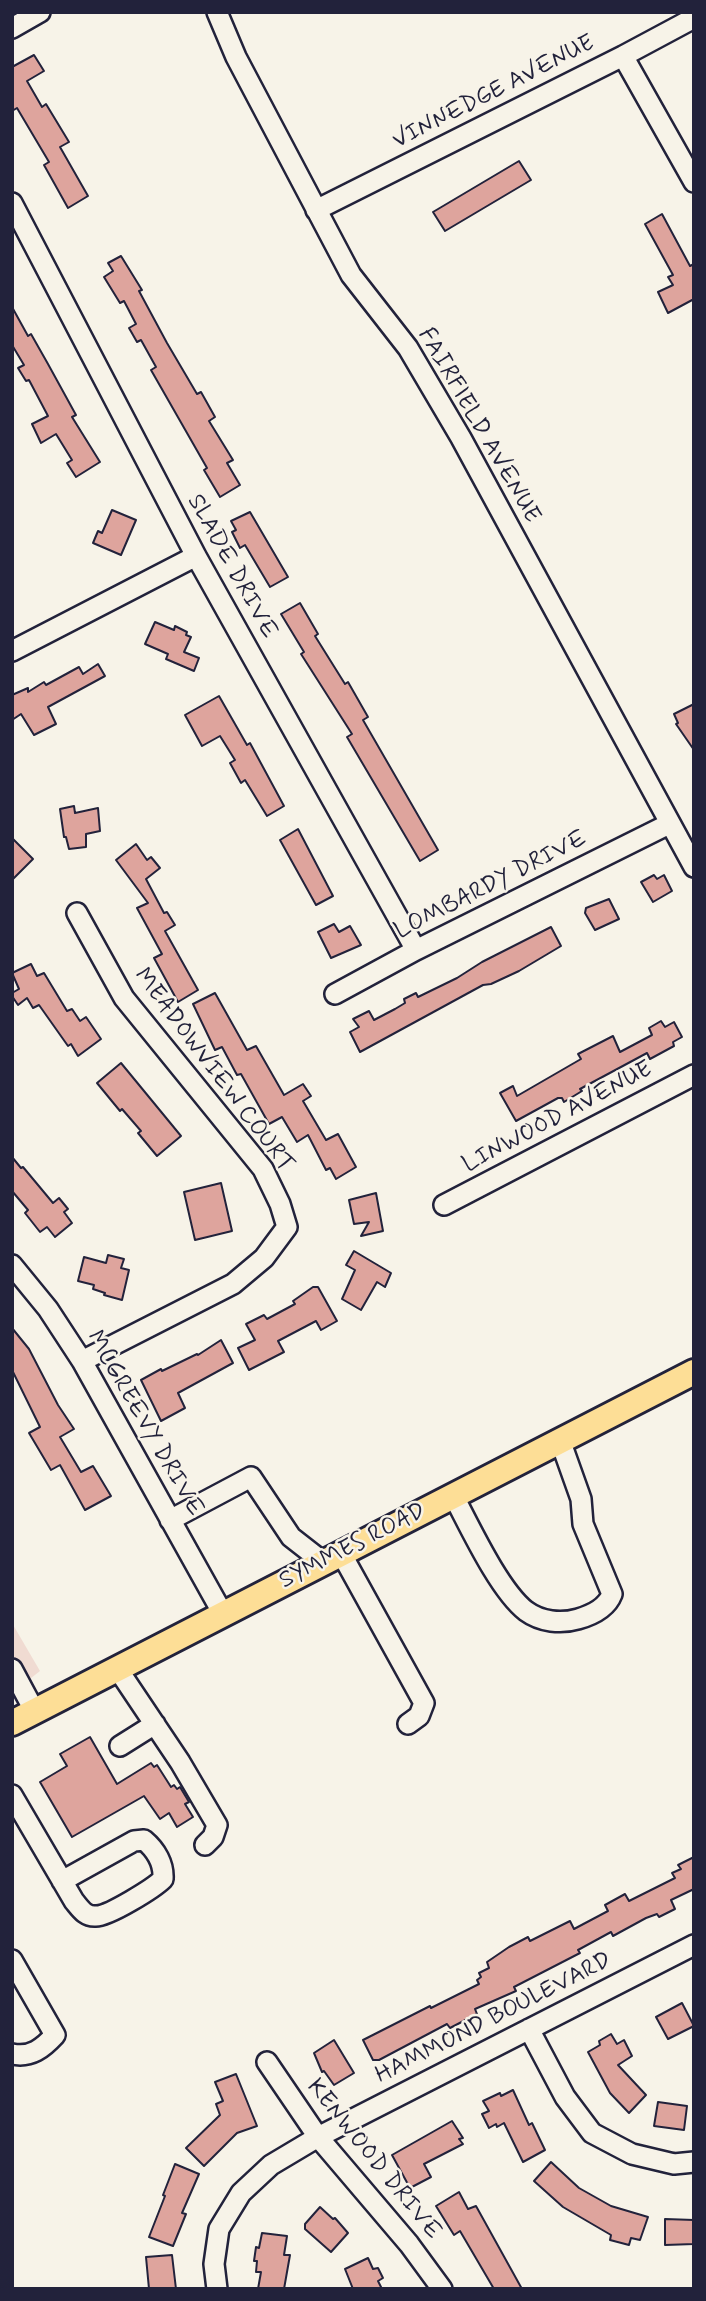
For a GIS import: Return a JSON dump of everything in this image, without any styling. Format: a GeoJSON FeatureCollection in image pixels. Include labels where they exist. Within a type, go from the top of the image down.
{"type":"FeatureCollection","features":[{"type":"Feature","properties":{"kind":"main road","name":"SYMMES ROAD"},"geometry":{"type":"LineString","coordinates":[[12,1723],[694,1372]]}},
{"type":"Feature","properties":{"kind":"street"},"geometry":{"type":"LineString","coordinates":[[12,28],[40,12]]}},
{"type":"Feature","properties":{"kind":"street","name":"FAIRFIELD AVENUE"},"geometry":{"type":"LineString","coordinates":[[217,12],[236,57],[351,275],[408,348],[461,438],[694,867]]}},
{"type":"Feature","properties":{"kind":"street","name":"VINNEDGE AVENUE"},"geometry":{"type":"LineString","coordinates":[[316,210],[694,18]]}},
{"type":"Feature","properties":{"kind":"street"},"geometry":{"type":"LineString","coordinates":[[623,56],[694,182]]}},
{"type":"Feature","properties":{"kind":"street","name":"SLADE DRIVE"},"geometry":{"type":"LineString","coordinates":[[12,203],[196,556],[416,950]]}},
{"type":"Feature","properties":{"kind":"street"},"geometry":{"type":"LineString","coordinates":[[12,651],[196,556]]}},
{"type":"Feature","properties":{"kind":"street","name":"LOMBARDY DRIVE"},"geometry":{"type":"LineString","coordinates":[[335,994],[416,950],[669,824]]}},
{"type":"Feature","properties":{"kind":"street","name":"MEADOWVIEW COURT"},"geometry":{"type":"LineString","coordinates":[[77,913],[124,998],[263,1169],[280,1204],[287,1227],[264,1258],[233,1284],[82,1361]]}},
{"type":"Feature","properties":{"kind":"street","name":"LINWOOD AVENUE"},"geometry":{"type":"LineString","coordinates":[[444,1205],[694,1075]]}},
{"type":"Feature","properties":{"kind":"street","name":"MCGREEVY DRIVE"},"geometry":{"type":"LineString","coordinates":[[12,1265],[48,1309],[82,1361],[223,1614]]}},
{"type":"Feature","properties":{"kind":"street"},"geometry":{"type":"LineString","coordinates":[[453,1495],[485,1555],[510,1594],[527,1611],[548,1621],[582,1618],[609,1602],[612,1594],[583,1524],[581,1499],[561,1440]]}},
{"type":"Feature","properties":{"kind":"street"},"geometry":{"type":"LineString","coordinates":[[170,1520],[251,1477],[291,1537],[332,1557],[424,1703],[419,1716],[408,1724]]}},
{"type":"Feature","properties":{"kind":"street"},"geometry":{"type":"LineString","coordinates":[[117,1668],[200,1793],[217,1825],[213,1837],[205,1845]]}},
{"type":"Feature","properties":{"kind":"street"},"geometry":{"type":"LineString","coordinates":[[12,1669],[35,1712]]}},
{"type":"Feature","properties":{"kind":"street"},"geometry":{"type":"LineString","coordinates":[[120,1746],[155,1724]]}},
{"type":"Feature","properties":{"kind":"street"},"geometry":{"type":"LineString","coordinates":[[12,1795],[62,1881],[74,1901],[85,1914],[95,1917],[106,1914],[156,1886],[163,1879],[164,1868],[152,1846],[144,1840],[134,1841],[62,1881]]}},
{"type":"Feature","properties":{"kind":"street","name":"HAMMOND BOULEVARD"},"geometry":{"type":"LineString","coordinates":[[217,2289],[214,2264],[219,2229],[241,2193],[271,2165],[318,2137],[694,1945]]}},
{"type":"Feature","properties":{"kind":"street"},"geometry":{"type":"LineString","coordinates":[[12,1960],[55,2035],[43,2049],[26,2056],[12,2054]]}},
{"type":"Feature","properties":{"kind":"street"},"geometry":{"type":"LineString","coordinates":[[529,2029],[565,2097],[592,2133],[632,2154],[674,2164],[694,2162]]}},
{"type":"Feature","properties":{"kind":"street","name":"KENWOOD DRIVE"},"geometry":{"type":"LineString","coordinates":[[267,2062],[318,2137],[409,2244],[442,2289]]}},
{"type":"Feature","properties":{"kind":"shaded area"},"geometry":{"type":"Polygon","coordinates":[[[12,1623],[40,1671],[12,1693],[12,1623]]]}},
{"type":"Feature","properties":{"kind":"building"},"geometry":{"type":"Polygon","coordinates":[[[34,55],[44,71],[27,81],[42,107],[46,104],[69,142],[60,147],[88,196],[68,208],[44,165],[49,162],[17,108],[12,111],[12,67],[34,55]]]}},
{"type":"Feature","properties":{"kind":"building"},"geometry":{"type":"Polygon","coordinates":[[[519,161],[531,180],[445,231],[433,212],[519,161]]]}},
{"type":"Feature","properties":{"kind":"building"},"geometry":{"type":"Polygon","coordinates":[[[662,214],[690,266],[694,264],[694,299],[668,313],[658,292],[673,285],[668,277],[673,275],[645,224],[662,214]]]}},
{"type":"Feature","properties":{"kind":"building"},"geometry":{"type":"Polygon","coordinates":[[[121,256],[142,290],[139,291],[167,343],[197,394],[201,392],[215,417],[209,421],[233,460],[227,463],[240,485],[220,497],[204,470],[207,468],[151,370],[156,367],[141,340],[137,342],[129,328],[136,324],[124,301],[120,303],[104,277],[113,271],[108,263],[121,256]]]}},
{"type":"Feature","properties":{"kind":"building"},"geometry":{"type":"Polygon","coordinates":[[[12,307],[28,336],[31,334],[76,415],[72,417],[100,462],[76,477],[67,463],[72,460],[56,434],[41,443],[32,424],[48,416],[29,380],[26,381],[18,368],[24,365],[12,345],[12,307]]]}},
{"type":"Feature","properties":{"kind":"building"},"geometry":{"type":"Polygon","coordinates":[[[112,510],[136,520],[121,555],[93,543],[98,531],[102,533],[112,510]]]}},
{"type":"Feature","properties":{"kind":"building"},"geometry":{"type":"Polygon","coordinates":[[[250,512],[288,577],[270,587],[245,545],[240,548],[232,532],[236,530],[231,521],[250,512]]]}},
{"type":"Feature","properties":{"kind":"building"},"geometry":{"type":"Polygon","coordinates":[[[300,603],[318,634],[315,636],[345,684],[348,682],[368,717],[363,720],[438,850],[420,861],[347,737],[352,734],[301,654],[304,652],[281,614],[300,603]]]}},
{"type":"Feature","properties":{"kind":"building"},"geometry":{"type":"Polygon","coordinates":[[[155,622],[174,630],[175,626],[191,637],[184,652],[199,658],[194,671],[166,659],[168,654],[145,644],[155,622]]]}},
{"type":"Feature","properties":{"kind":"building"},"geometry":{"type":"Polygon","coordinates":[[[98,664],[105,676],[48,707],[56,724],[34,735],[21,714],[12,720],[12,695],[28,688],[28,692],[44,682],[46,685],[79,667],[83,674],[98,664]]]}},
{"type":"Feature","properties":{"kind":"building"},"geometry":{"type":"Polygon","coordinates":[[[219,696],[247,745],[250,743],[284,806],[267,816],[245,780],[241,783],[230,763],[235,760],[220,736],[202,746],[185,715],[219,696]]]}},
{"type":"Feature","properties":{"kind":"building"},"geometry":{"type":"Polygon","coordinates":[[[694,704],[694,750],[676,724],[678,723],[674,714],[694,704]]]}},
{"type":"Feature","properties":{"kind":"building"},"geometry":{"type":"Polygon","coordinates":[[[74,806],[75,813],[98,808],[100,831],[86,834],[86,847],[69,849],[64,837],[60,809],[74,806]]]}},
{"type":"Feature","properties":{"kind":"building"},"geometry":{"type":"Polygon","coordinates":[[[298,829],[333,896],[316,905],[280,840],[298,829]]]}},
{"type":"Feature","properties":{"kind":"building"},"geometry":{"type":"Polygon","coordinates":[[[12,838],[33,859],[12,880],[12,838]]]}},
{"type":"Feature","properties":{"kind":"building"},"geometry":{"type":"Polygon","coordinates":[[[136,844],[147,860],[151,857],[160,868],[146,879],[164,913],[167,912],[175,925],[165,931],[198,990],[178,1002],[154,958],[162,954],[137,908],[148,903],[116,860],[136,844]]]}},
{"type":"Feature","properties":{"kind":"building"},"geometry":{"type":"Polygon","coordinates":[[[654,875],[657,879],[664,875],[672,891],[653,902],[641,882],[654,875]]]}},
{"type":"Feature","properties":{"kind":"building"},"geometry":{"type":"Polygon","coordinates":[[[609,899],[619,919],[595,930],[585,913],[586,908],[609,899]]]}},
{"type":"Feature","properties":{"kind":"building"},"geometry":{"type":"Polygon","coordinates":[[[334,924],[339,932],[350,926],[361,945],[331,958],[318,932],[334,924]]]}},
{"type":"Feature","properties":{"kind":"building"},"geometry":{"type":"Polygon","coordinates":[[[551,927],[561,946],[519,971],[483,985],[360,1052],[350,1032],[359,1027],[353,1019],[369,1011],[374,1020],[405,1003],[404,999],[416,993],[418,997],[457,978],[482,962],[551,927]]]}},
{"type":"Feature","properties":{"kind":"building"},"geometry":{"type":"Polygon","coordinates":[[[31,964],[37,976],[44,973],[67,1011],[72,1009],[80,1021],[86,1017],[101,1039],[78,1056],[39,1005],[33,1008],[27,998],[18,1005],[12,996],[12,993],[19,989],[12,973],[31,964]]]}},
{"type":"Feature","properties":{"kind":"building"},"geometry":{"type":"Polygon","coordinates":[[[215,993],[247,1050],[256,1046],[284,1095],[303,1084],[311,1096],[303,1101],[326,1140],[338,1134],[356,1167],[336,1179],[330,1168],[326,1170],[308,1135],[297,1142],[282,1117],[269,1124],[241,1074],[237,1075],[222,1047],[215,1050],[193,1004],[215,993]]]}},
{"type":"Feature","properties":{"kind":"building"},"geometry":{"type":"Polygon","coordinates":[[[661,1021],[665,1027],[674,1022],[682,1037],[673,1042],[674,1046],[650,1059],[647,1053],[580,1089],[582,1091],[564,1102],[562,1098],[558,1098],[516,1121],[500,1093],[513,1086],[517,1096],[581,1059],[578,1054],[613,1036],[620,1052],[652,1035],[649,1028],[661,1021]]]}},
{"type":"Feature","properties":{"kind":"building"},"geometry":{"type":"Polygon","coordinates":[[[121,1063],[181,1136],[157,1156],[138,1133],[141,1131],[97,1083],[121,1063]]]}},
{"type":"Feature","properties":{"kind":"building"},"geometry":{"type":"Polygon","coordinates":[[[12,1157],[53,1203],[59,1198],[68,1209],[64,1212],[72,1223],[55,1237],[47,1227],[40,1232],[25,1213],[28,1210],[12,1191],[12,1157]]]}},
{"type":"Feature","properties":{"kind":"building"},"geometry":{"type":"Polygon","coordinates":[[[221,1183],[232,1231],[195,1240],[184,1192],[221,1183]]]}},
{"type":"Feature","properties":{"kind":"building"},"geometry":{"type":"Polygon","coordinates":[[[376,1193],[383,1231],[361,1236],[369,1222],[354,1224],[349,1200],[376,1193]]]}},
{"type":"Feature","properties":{"kind":"building"},"geometry":{"type":"Polygon","coordinates":[[[354,1251],[391,1273],[385,1287],[377,1282],[361,1310],[342,1299],[355,1270],[346,1265],[354,1251]]]}},
{"type":"Feature","properties":{"kind":"building"},"geometry":{"type":"Polygon","coordinates":[[[108,1255],[124,1259],[121,1268],[129,1270],[122,1300],[104,1295],[105,1293],[93,1289],[94,1285],[78,1281],[84,1257],[106,1263],[108,1255]]]}},
{"type":"Feature","properties":{"kind":"building"},"geometry":{"type":"Polygon","coordinates":[[[313,1287],[318,1287],[337,1321],[321,1330],[316,1321],[278,1341],[284,1352],[249,1370],[238,1348],[255,1340],[246,1324],[264,1315],[267,1319],[295,1304],[293,1301],[313,1287]]]}},
{"type":"Feature","properties":{"kind":"building"},"geometry":{"type":"Polygon","coordinates":[[[12,1328],[29,1349],[58,1405],[74,1429],[60,1437],[81,1472],[93,1466],[111,1496],[85,1510],[60,1465],[51,1470],[29,1433],[40,1427],[12,1370],[12,1328]]]}},
{"type":"Feature","properties":{"kind":"building"},"geometry":{"type":"Polygon","coordinates":[[[221,1340],[233,1363],[178,1393],[185,1408],[161,1421],[141,1380],[198,1355],[221,1340]]]}},
{"type":"Feature","properties":{"kind":"building"},"geometry":{"type":"Polygon","coordinates":[[[90,1737],[117,1784],[151,1763],[154,1767],[157,1765],[171,1787],[180,1787],[189,1802],[185,1804],[193,1817],[177,1827],[169,1813],[160,1819],[144,1796],[72,1837],[40,1782],[67,1766],[60,1754],[90,1737]]]}},
{"type":"Feature","properties":{"kind":"building"},"geometry":{"type":"Polygon","coordinates":[[[694,1857],[694,1889],[671,1900],[675,1909],[659,1917],[657,1914],[646,1918],[613,1936],[611,1932],[578,1950],[580,1953],[514,1987],[516,1991],[475,2009],[477,2014],[450,2028],[447,2024],[379,2060],[373,2060],[363,2040],[479,1984],[479,1973],[489,1968],[487,1962],[509,1947],[528,1937],[530,1941],[570,1921],[574,1929],[608,1911],[605,1905],[625,1894],[629,1901],[675,1878],[672,1873],[681,1869],[678,1865],[694,1857]]]}},
{"type":"Feature","properties":{"kind":"building"},"geometry":{"type":"Polygon","coordinates":[[[682,2003],[694,2026],[668,2039],[656,2017],[682,2003]]]}},
{"type":"Feature","properties":{"kind":"building"},"geometry":{"type":"Polygon","coordinates":[[[611,2034],[617,2044],[624,2040],[632,2056],[618,2065],[646,2095],[629,2113],[610,2093],[588,2052],[611,2034]]]}},
{"type":"Feature","properties":{"kind":"building"},"geometry":{"type":"Polygon","coordinates":[[[334,2040],[354,2073],[334,2085],[324,2071],[322,2072],[314,2053],[334,2040]]]}},
{"type":"Feature","properties":{"kind":"building"},"geometry":{"type":"Polygon","coordinates":[[[236,2074],[257,2126],[237,2133],[204,2166],[186,2148],[220,2115],[216,2104],[223,2101],[215,2082],[236,2074]]]}},
{"type":"Feature","properties":{"kind":"building"},"geometry":{"type":"Polygon","coordinates":[[[513,2090],[529,2125],[532,2123],[545,2150],[523,2162],[504,2123],[489,2128],[482,2114],[489,2111],[483,2101],[513,2090]]]}},
{"type":"Feature","properties":{"kind":"building"},"geometry":{"type":"Polygon","coordinates":[[[658,2102],[687,2106],[684,2130],[654,2126],[658,2102]]]}},
{"type":"Feature","properties":{"kind":"building"},"geometry":{"type":"Polygon","coordinates":[[[452,2121],[463,2138],[459,2139],[463,2144],[424,2164],[431,2177],[410,2188],[392,2155],[452,2121]]]}},
{"type":"Feature","properties":{"kind":"building"},"geometry":{"type":"Polygon","coordinates":[[[551,2162],[579,2188],[611,2206],[648,2217],[640,2240],[631,2238],[629,2245],[610,2240],[611,2235],[563,2207],[534,2181],[551,2162]]]}},
{"type":"Feature","properties":{"kind":"building"},"geometry":{"type":"Polygon","coordinates":[[[175,2164],[199,2174],[182,2213],[186,2214],[173,2246],[149,2237],[175,2164]]]}},
{"type":"Feature","properties":{"kind":"building"},"geometry":{"type":"Polygon","coordinates":[[[459,2192],[468,2209],[476,2206],[522,2289],[494,2289],[460,2231],[454,2235],[436,2206],[459,2192]]]}},
{"type":"Feature","properties":{"kind":"building"},"geometry":{"type":"Polygon","coordinates":[[[320,2207],[335,2218],[348,2233],[331,2252],[305,2229],[305,2224],[320,2207]]]}},
{"type":"Feature","properties":{"kind":"building"},"geometry":{"type":"Polygon","coordinates":[[[665,2219],[694,2220],[694,2244],[665,2245],[665,2219]]]}},
{"type":"Feature","properties":{"kind":"building"},"geometry":{"type":"Polygon","coordinates":[[[262,2233],[287,2236],[284,2255],[290,2255],[284,2289],[258,2289],[261,2272],[256,2272],[257,2261],[254,2261],[262,2233]]]}},
{"type":"Feature","properties":{"kind":"building"},"geometry":{"type":"Polygon","coordinates":[[[172,2255],[176,2289],[149,2289],[146,2257],[172,2255]]]}},
{"type":"Feature","properties":{"kind":"building"},"geometry":{"type":"Polygon","coordinates":[[[368,2258],[373,2269],[378,2268],[383,2278],[378,2281],[382,2289],[353,2289],[345,2269],[368,2258]]]}}]}
